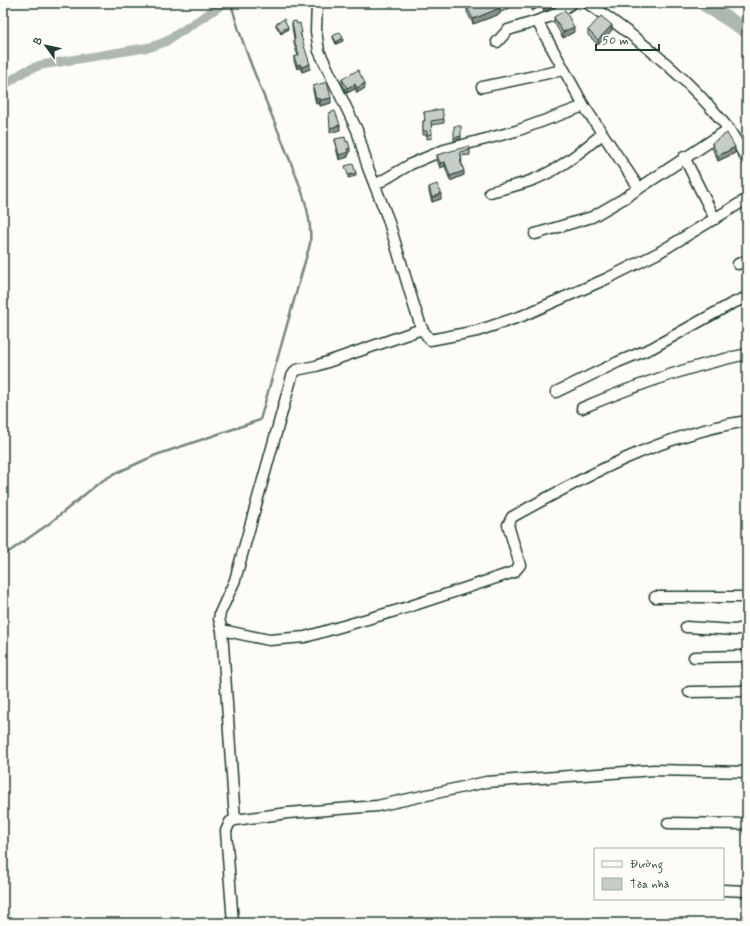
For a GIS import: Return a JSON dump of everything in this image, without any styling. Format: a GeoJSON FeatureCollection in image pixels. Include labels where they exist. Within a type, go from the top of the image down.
{"type":"FeatureCollection","features":[{"type":"Feature","properties":{"kind":"street"},"geometry":{"type":"LineString","coordinates":[[317,3],[316,31],[319,50],[357,130],[388,219],[422,329],[430,340],[477,330],[522,316],[625,270],[658,253],[747,199]]}},
{"type":"Feature","properties":{"kind":"street"},"geometry":{"type":"LineString","coordinates":[[497,42],[508,30],[554,15],[572,3]]}},
{"type":"Feature","properties":{"kind":"street"},"geometry":{"type":"LineString","coordinates":[[587,3],[611,19],[664,61],[729,129],[747,160]]}},
{"type":"Feature","properties":{"kind":"street"},"geometry":{"type":"LineString","coordinates":[[537,21],[584,106],[639,188]]}},
{"type":"Feature","properties":{"kind":"street"},"geometry":{"type":"LineString","coordinates":[[482,87],[563,70]]}},
{"type":"Feature","properties":{"kind":"street"},"geometry":{"type":"LineString","coordinates":[[375,185],[411,164],[444,150],[516,132],[584,106]]}},
{"type":"Feature","properties":{"kind":"street"},"geometry":{"type":"LineString","coordinates":[[535,234],[592,217],[729,129]]}},
{"type":"Feature","properties":{"kind":"street"},"geometry":{"type":"LineString","coordinates":[[490,192],[526,182],[547,173],[579,152],[602,134]]}},
{"type":"Feature","properties":{"kind":"street"},"geometry":{"type":"LineString","coordinates":[[684,157],[715,219]]}},
{"type":"Feature","properties":{"kind":"street"},"geometry":{"type":"LineString","coordinates":[[556,392],[618,362],[652,348],[731,304],[747,297]]}},
{"type":"Feature","properties":{"kind":"street"},"geometry":{"type":"LineString","coordinates":[[235,820],[222,630],[219,619],[220,613],[235,580],[293,372],[422,329]]}},
{"type":"Feature","properties":{"kind":"street"},"geometry":{"type":"LineString","coordinates":[[582,408],[674,372],[706,362],[747,354]]}},
{"type":"Feature","properties":{"kind":"street"},"geometry":{"type":"LineString","coordinates":[[222,630],[269,640],[305,637],[402,609],[499,578],[514,572],[520,565],[508,525],[512,517],[590,476],[666,441],[704,429],[747,420]]}},
{"type":"Feature","properties":{"kind":"street"},"geometry":{"type":"LineString","coordinates":[[655,597],[747,597]]}},
{"type":"Feature","properties":{"kind":"street"},"geometry":{"type":"LineString","coordinates":[[686,627],[735,630],[747,627]]}},
{"type":"Feature","properties":{"kind":"street"},"geometry":{"type":"LineString","coordinates":[[694,657],[747,656]]}},
{"type":"Feature","properties":{"kind":"street"},"geometry":{"type":"LineString","coordinates":[[689,692],[747,691]]}},
{"type":"Feature","properties":{"kind":"street"},"geometry":{"type":"LineString","coordinates":[[234,923],[226,831],[230,822],[235,820],[288,813],[377,806],[486,782],[654,770],[747,772]]}},
{"type":"Feature","properties":{"kind":"street"},"geometry":{"type":"LineString","coordinates":[[668,823],[747,824]]}},
{"type":"Feature","properties":{"kind":"street"},"geometry":{"type":"LineString","coordinates":[[724,890],[747,891]]}},
{"type":"Feature","properties":{"kind":"building"},"geometry":{"type":"Polygon","coordinates":[[[475,3],[494,3],[500,8],[473,19],[467,7],[475,3]]]}},
{"type":"Feature","properties":{"kind":"building"},"geometry":{"type":"Polygon","coordinates":[[[531,3],[538,3],[532,6],[531,3]]]}},
{"type":"Feature","properties":{"kind":"building"},"geometry":{"type":"Polygon","coordinates":[[[542,3],[551,3],[544,7],[542,3]]]}},
{"type":"Feature","properties":{"kind":"building"},"geometry":{"type":"Polygon","coordinates":[[[565,10],[574,27],[563,32],[554,17],[565,10]]]}},
{"type":"Feature","properties":{"kind":"building"},"geometry":{"type":"Polygon","coordinates":[[[601,16],[612,25],[598,40],[588,30],[601,16]]]}},
{"type":"Feature","properties":{"kind":"building"},"geometry":{"type":"Polygon","coordinates":[[[284,19],[288,27],[281,31],[276,24],[284,19]]]}},
{"type":"Feature","properties":{"kind":"building"},"geometry":{"type":"Polygon","coordinates":[[[296,21],[297,24],[300,23],[302,33],[300,33],[310,64],[302,67],[300,64],[297,65],[294,57],[299,55],[294,40],[292,22],[296,21]]]}},
{"type":"Feature","properties":{"kind":"building"},"geometry":{"type":"Polygon","coordinates":[[[340,32],[343,38],[336,42],[333,36],[340,32]]]}},
{"type":"Feature","properties":{"kind":"building"},"geometry":{"type":"Polygon","coordinates":[[[358,70],[365,83],[357,88],[355,84],[347,88],[342,79],[358,70]]]}},
{"type":"Feature","properties":{"kind":"building"},"geometry":{"type":"Polygon","coordinates":[[[327,82],[331,98],[320,100],[320,98],[316,99],[313,86],[327,82]]]}},
{"type":"Feature","properties":{"kind":"building"},"geometry":{"type":"Polygon","coordinates":[[[442,109],[444,119],[431,121],[432,134],[427,135],[427,131],[423,131],[423,121],[425,121],[424,112],[442,109]]]}},
{"type":"Feature","properties":{"kind":"building"},"geometry":{"type":"Polygon","coordinates":[[[335,111],[340,125],[330,128],[329,113],[335,111]]]}},
{"type":"Feature","properties":{"kind":"building"},"geometry":{"type":"Polygon","coordinates":[[[454,126],[461,126],[461,136],[454,138],[454,126]]]}},
{"type":"Feature","properties":{"kind":"building"},"geometry":{"type":"Polygon","coordinates":[[[727,133],[735,147],[718,156],[712,143],[727,133]]]}},
{"type":"Feature","properties":{"kind":"building"},"geometry":{"type":"Polygon","coordinates":[[[345,137],[350,148],[347,149],[348,152],[339,155],[335,139],[345,137]]]}},
{"type":"Feature","properties":{"kind":"building"},"geometry":{"type":"Polygon","coordinates":[[[469,146],[470,150],[460,152],[462,160],[460,160],[464,171],[450,176],[445,162],[440,163],[437,155],[469,146]]]}},
{"type":"Feature","properties":{"kind":"building"},"geometry":{"type":"Polygon","coordinates":[[[353,164],[356,173],[348,175],[345,166],[353,164]]]}},
{"type":"Feature","properties":{"kind":"building"},"geometry":{"type":"Polygon","coordinates":[[[437,184],[441,194],[432,197],[429,187],[437,184]]]}},
{"type":"Feature","properties":{"kind":"waterway"},"geometry":{"type":"LineString","coordinates":[[3,86],[25,71],[41,65],[151,47],[165,42],[225,3]]}},
{"type":"Feature","properties":{"kind":"waterway"},"geometry":{"type":"LineString","coordinates":[[3,556],[50,523],[100,482],[114,474],[156,455],[260,420],[310,244],[310,232],[307,207],[303,195],[249,58],[231,3]]}},
{"type":"Feature","properties":{"kind":"waterway"},"geometry":{"type":"LineString","coordinates":[[703,3],[747,31]]}}]}
